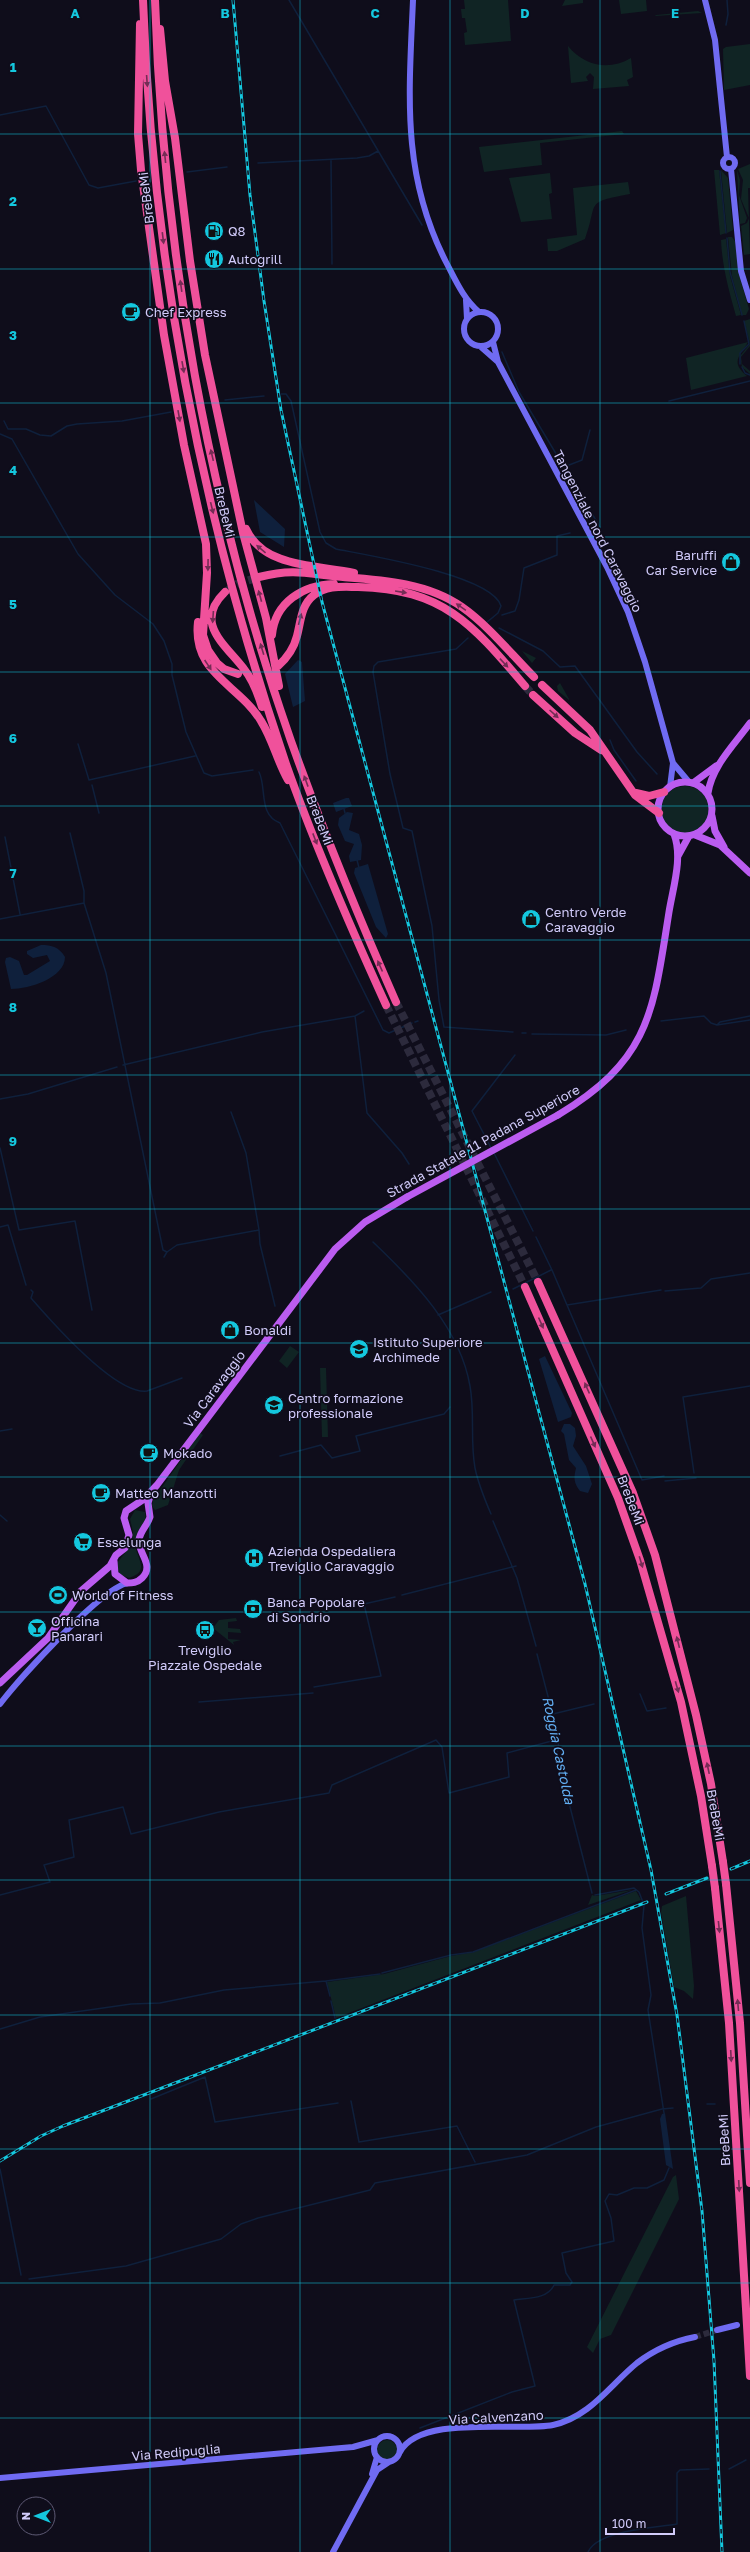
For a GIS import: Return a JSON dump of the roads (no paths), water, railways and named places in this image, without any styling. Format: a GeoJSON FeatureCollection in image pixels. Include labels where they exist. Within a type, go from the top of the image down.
{"type":"FeatureCollection","features":[{"type":"Feature","properties":{"kind":"highway","name":"BreBeMi"},"geometry":{"type":"LineString","coordinates":[[155,0],[158,74],[172,219],[199,393],[233,543],[261,646],[291,739],[355,909],[396,1002]]}},
{"type":"Feature","properties":{"kind":"highway","name":"BreBeMi"},"geometry":{"type":"LineString","coordinates":[[143,3],[153,156],[170,292],[198,446],[232,587],[286,763],[344,912],[386,1006]]}},
{"type":"Feature","properties":{"kind":"highway"},"geometry":{"type":"LineString","coordinates":[[143,3],[139,39],[138,134],[141,170],[164,335],[184,445],[206,544],[206,588],[202,624],[206,645],[217,663],[224,669],[238,674]]}},
{"type":"Feature","properties":{"kind":"highway"},"geometry":{"type":"LineString","coordinates":[[155,12],[162,39],[165,81],[175,138],[200,329],[239,512],[272,648],[291,739]]}},
{"type":"Feature","properties":{"kind":"highway"},"geometry":{"type":"LineString","coordinates":[[239,512],[250,537],[261,550],[271,556],[427,589],[454,602],[468,612],[534,677]]}},
{"type":"Feature","properties":{"kind":"highway"},"geometry":{"type":"LineString","coordinates":[[259,577],[298,570],[388,581]]}},
{"type":"Feature","properties":{"kind":"highway"},"geometry":{"type":"LineString","coordinates":[[272,648],[274,620],[283,605],[292,596],[321,584],[414,595],[447,608],[473,629],[525,686]]}},
{"type":"Feature","properties":{"kind":"highway"},"geometry":{"type":"LineString","coordinates":[[278,666],[292,648],[302,612],[314,595],[333,587],[362,588]]}},
{"type":"Feature","properties":{"kind":"highway"},"geometry":{"type":"LineString","coordinates":[[206,588],[197,627],[198,642],[203,657],[215,674],[257,715],[267,731],[280,766],[296,790]]}},
{"type":"Feature","properties":{"kind":"highway"},"geometry":{"type":"LineString","coordinates":[[225,592],[214,608],[214,630],[221,644],[244,669],[254,684],[276,748],[286,763]]}},
{"type":"Feature","properties":{"kind":"highway"},"geometry":{"type":"LineString","coordinates":[[542,685],[590,730],[603,752],[632,790],[659,813]]}},
{"type":"Feature","properties":{"kind":"highway"},"geometry":{"type":"LineString","coordinates":[[532,695],[575,733],[603,752]]}},
{"type":"Feature","properties":{"kind":"highway"},"geometry":{"type":"LineString","coordinates":[[632,790],[649,796],[667,790]]}},
{"type":"Feature","properties":{"kind":"highway","name":"BreBeMi"},"geometry":{"type":"LineString","coordinates":[[538,1282],[633,1493],[655,1555],[698,1722],[711,1784],[726,1884],[740,2023],[750,2183]]}},
{"type":"Feature","properties":{"kind":"highway","name":"BreBeMi"},"geometry":{"type":"LineString","coordinates":[[525,1287],[618,1498],[640,1560],[681,1702],[701,1796],[715,1888],[729,2023],[750,2376]]}},
{"type":"Feature","properties":{"kind":"main road","name":"Tangenziale nord Caravaggio"},"geometry":{"type":"LineString","coordinates":[[413,0],[409,119],[412,161],[427,219],[466,300],[479,312],[488,313],[497,321],[498,332],[493,342],[498,362],[607,566],[628,612],[645,662],[673,763],[691,783]]}},
{"type":"Feature","properties":{"kind":"main road"},"geometry":{"type":"LineString","coordinates":[[705,0],[715,40],[727,157],[734,162],[731,169],[741,271],[750,300]]}},
{"type":"Feature","properties":{"kind":"main road","name":"Tangenziale nord Caravaggio"},"geometry":{"type":"LineString","coordinates":[[466,300],[467,319],[464,331],[466,338],[473,344],[481,347],[498,362]]}},
{"type":"Feature","properties":{"kind":"main road"},"geometry":{"type":"LineString","coordinates":[[467,319],[479,312]]}},
{"type":"Feature","properties":{"kind":"main road"},"geometry":{"type":"LineString","coordinates":[[481,347],[493,342]]}},
{"type":"Feature","properties":{"kind":"main road"},"geometry":{"type":"LineString","coordinates":[[750,723],[722,761],[711,780],[708,793],[712,805],[712,816],[715,831],[725,848],[750,873]]}},
{"type":"Feature","properties":{"kind":"main road"},"geometry":{"type":"LineString","coordinates":[[722,761],[691,783],[667,790],[659,802],[659,813],[663,824],[674,834],[692,835],[709,839],[725,848]]}},
{"type":"Feature","properties":{"kind":"main road","name":"Tangenziale nord Caravaggio"},"geometry":{"type":"LineString","coordinates":[[667,790],[673,763]]}},
{"type":"Feature","properties":{"kind":"main road"},"geometry":{"type":"LineString","coordinates":[[691,783],[708,793]]}},
{"type":"Feature","properties":{"kind":"main road"},"geometry":{"type":"LineString","coordinates":[[692,835],[707,826],[712,816]]}},
{"type":"Feature","properties":{"kind":"main road","name":"Strada Statale 11 Padana Superiore"},"geometry":{"type":"LineString","coordinates":[[262,1346],[322,1265],[350,1234],[369,1219],[558,1115],[593,1093],[613,1074],[632,1050],[646,1022],[659,974],[677,858],[674,834]]}},
{"type":"Feature","properties":{"kind":"main road","name":"Strada Statale 11 Padana Superiore"},"geometry":{"type":"LineString","coordinates":[[677,858],[692,835]]}},
{"type":"Feature","properties":{"kind":"main road","name":"Via Caravaggio"},"geometry":{"type":"LineString","coordinates":[[0,1704],[66,1632],[112,1591],[128,1583],[139,1581],[147,1570],[146,1560],[140,1551],[139,1541],[150,1517],[148,1499],[262,1346]]}},
{"type":"Feature","properties":{"kind":"main road","name":"Via Caravaggio"},"geometry":{"type":"LineString","coordinates":[[0,1683],[48,1638],[92,1580],[114,1561],[127,1545],[129,1535],[124,1518],[126,1511],[157,1485]]}},
{"type":"Feature","properties":{"kind":"main road"},"geometry":{"type":"LineString","coordinates":[[136,1504],[148,1509]]}},
{"type":"Feature","properties":{"kind":"main road"},"geometry":{"type":"LineString","coordinates":[[114,1561],[118,1577]]}},
{"type":"Feature","properties":{"kind":"main road"},"geometry":{"type":"LineString","coordinates":[[92,1580],[104,1574],[118,1577],[128,1583]]}},
{"type":"Feature","properties":{"kind":"main road","name":"Via Caravaggio"},"geometry":{"type":"LineString","coordinates":[[112,1591],[118,1577]]}},
{"type":"Feature","properties":{"kind":"main road"},"geometry":{"type":"LineString","coordinates":[[717,2330],[737,2325]]}},
{"type":"Feature","properties":{"kind":"main road","name":"Via Calvenzano"},"geometry":{"type":"LineString","coordinates":[[400,2452],[416,2439],[435,2431],[468,2426],[536,2427],[563,2422],[595,2404],[620,2378],[648,2356],[662,2348],[695,2337]]}},
{"type":"Feature","properties":{"kind":"main road"},"geometry":{"type":"LineString","coordinates":[[333,2552],[369,2483],[380,2466],[395,2460],[400,2452],[399,2444],[395,2439],[388,2436],[378,2440],[374,2446],[376,2456],[369,2483]]}},
{"type":"Feature","properties":{"kind":"main road","name":"Via Calvenzano"},"geometry":{"type":"LineString","coordinates":[[395,2439],[416,2439]]}},
{"type":"Feature","properties":{"kind":"main road","name":"Via Redipuglia"},"geometry":{"type":"LineString","coordinates":[[353,2447],[378,2440]]}},
{"type":"Feature","properties":{"kind":"main road","name":"Via Redipuglia"},"geometry":{"type":"LineString","coordinates":[[0,2478],[353,2447],[367,2448],[376,2456]]}},
{"type":"Feature","properties":{"kind":"main road"},"geometry":{"type":"LineString","coordinates":[[376,2456],[389,2462]]}},
{"type":"Feature","properties":{"kind":"water"},"geometry":{"type":"Polygon","coordinates":[[[254,500],[285,529],[284,547],[260,532],[254,500]]]}},
{"type":"Feature","properties":{"kind":"water"},"geometry":{"type":"Polygon","coordinates":[[[298,660],[302,662],[305,701],[293,707],[285,674],[298,660]]]}},
{"type":"Feature","properties":{"kind":"water"},"geometry":{"type":"Polygon","coordinates":[[[349,798],[352,806],[336,812],[333,803],[349,798]]]}},
{"type":"Feature","properties":{"kind":"water"},"geometry":{"type":"Polygon","coordinates":[[[347,812],[353,813],[349,830],[359,834],[362,845],[361,860],[350,862],[349,856],[354,844],[345,841],[338,825],[339,818],[347,812]]]}},
{"type":"Feature","properties":{"kind":"water"},"geometry":{"type":"Polygon","coordinates":[[[368,864],[388,934],[386,938],[376,927],[354,873],[355,868],[368,864]]]}},
{"type":"Feature","properties":{"kind":"water"},"geometry":{"type":"Polygon","coordinates":[[[41,945],[55,947],[63,954],[65,957],[59,971],[45,981],[27,987],[11,989],[5,962],[6,958],[10,957],[19,961],[24,975],[27,975],[50,961],[47,955],[33,958],[27,954],[27,951],[41,945]]]}},
{"type":"Feature","properties":{"kind":"water"},"geometry":{"type":"Polygon","coordinates":[[[545,1356],[572,1413],[571,1417],[558,1422],[539,1359],[545,1356]]]}},
{"type":"Feature","properties":{"kind":"water"},"geometry":{"type":"Polygon","coordinates":[[[564,1424],[570,1424],[575,1428],[576,1436],[573,1446],[586,1466],[592,1484],[588,1493],[580,1491],[575,1482],[576,1468],[569,1460],[564,1434],[561,1431],[564,1424]]]}},
{"type":"Feature","properties":{"kind":"water"},"geometry":{"type":"Polygon","coordinates":[[[665,2113],[673,2169],[666,2165],[660,2119],[662,2114],[665,2113]]]}},
{"type":"Feature","properties":{"kind":"waterway"},"geometry":{"type":"LineString","coordinates":[[289,0],[422,225]]}},
{"type":"Feature","properties":{"kind":"waterway"},"geometry":{"type":"LineString","coordinates":[[726,25],[728,14],[727,0]]}},
{"type":"Feature","properties":{"kind":"waterway"},"geometry":{"type":"LineString","coordinates":[[0,115],[46,106],[89,185],[98,188],[136,181]]}},
{"type":"Feature","properties":{"kind":"waterway"},"geometry":{"type":"LineString","coordinates":[[258,163],[357,158],[369,156],[378,151]]}},
{"type":"Feature","properties":{"kind":"waterway"},"geometry":{"type":"LineString","coordinates":[[331,160],[332,264]]}},
{"type":"Feature","properties":{"kind":"waterway"},"geometry":{"type":"LineString","coordinates":[[187,172],[227,167]]}},
{"type":"Feature","properties":{"kind":"waterway"},"geometry":{"type":"LineString","coordinates":[[720,171],[726,233]]}},
{"type":"Feature","properties":{"kind":"waterway"},"geometry":{"type":"LineString","coordinates":[[727,238],[730,272],[742,315]]}},
{"type":"Feature","properties":{"kind":"waterway"},"geometry":{"type":"LineString","coordinates":[[740,364],[740,353],[749,344],[744,321]]}},
{"type":"Feature","properties":{"kind":"waterway"},"geometry":{"type":"LineString","coordinates":[[502,352],[519,392],[600,527]]}},
{"type":"Feature","properties":{"kind":"waterway"},"geometry":{"type":"LineString","coordinates":[[742,367],[745,373],[750,375]]}},
{"type":"Feature","properties":{"kind":"waterway"},"geometry":{"type":"LineString","coordinates":[[669,401],[750,381]]}},
{"type":"Feature","properties":{"kind":"waterway"},"geometry":{"type":"LineString","coordinates":[[281,394],[286,394],[291,401],[320,532],[326,543],[336,549],[399,561],[453,576],[476,585],[493,595],[501,606],[498,613],[486,623]]}},
{"type":"Feature","properties":{"kind":"waterway"},"geometry":{"type":"LineString","coordinates":[[225,400],[264,396]]}},
{"type":"Feature","properties":{"kind":"waterway"},"geometry":{"type":"LineString","coordinates":[[4,421],[8,429],[26,429],[40,435],[51,436],[67,426],[122,421],[171,412]]}},
{"type":"Feature","properties":{"kind":"waterway"},"geometry":{"type":"LineString","coordinates":[[564,467],[582,460],[590,430]]}},
{"type":"Feature","properties":{"kind":"waterway"},"geometry":{"type":"LineString","coordinates":[[0,434],[12,439],[78,554],[115,595],[153,624],[164,641],[172,664],[172,675],[186,732],[204,773],[212,776],[253,770]]}},
{"type":"Feature","properties":{"kind":"waterway"},"geometry":{"type":"LineString","coordinates":[[502,615],[515,611],[519,600],[524,568],[557,555],[557,536],[570,533]]}},
{"type":"Feature","properties":{"kind":"waterway"},"geometry":{"type":"LineString","coordinates":[[499,628],[543,651],[560,667],[575,666],[637,752],[657,774]]}},
{"type":"Feature","properties":{"kind":"waterway"},"geometry":{"type":"LineString","coordinates":[[468,638],[456,649],[378,662],[374,666],[373,672],[390,774],[403,828],[412,831],[432,926],[439,1000],[444,1027],[513,1032]]}},
{"type":"Feature","properties":{"kind":"waterway"},"geometry":{"type":"LineString","coordinates":[[610,740],[614,750],[636,781]]}},
{"type":"Feature","properties":{"kind":"waterway"},"geometry":{"type":"LineString","coordinates":[[78,744],[89,780],[195,756]]}},
{"type":"Feature","properties":{"kind":"waterway"},"geometry":{"type":"LineString","coordinates":[[259,772],[263,786],[266,808],[273,819],[280,823],[383,1030],[389,1033],[412,1023]]}},
{"type":"Feature","properties":{"kind":"waterway"},"geometry":{"type":"LineString","coordinates":[[92,785],[99,813]]}},
{"type":"Feature","properties":{"kind":"waterway"},"geometry":{"type":"LineString","coordinates":[[344,809],[345,813]]}},
{"type":"Feature","properties":{"kind":"waterway"},"geometry":{"type":"LineString","coordinates":[[70,833],[84,891],[84,903],[106,973],[163,1250],[167,1252]]}},
{"type":"Feature","properties":{"kind":"waterway"},"geometry":{"type":"LineString","coordinates":[[5,837],[20,914]]}},
{"type":"Feature","properties":{"kind":"waterway"},"geometry":{"type":"LineString","coordinates":[[357,860],[359,868]]}},
{"type":"Feature","properties":{"kind":"waterway"},"geometry":{"type":"LineString","coordinates":[[0,919],[84,903]]}},
{"type":"Feature","properties":{"kind":"waterway"},"geometry":{"type":"LineString","coordinates":[[123,1065],[262,1032],[355,1016],[364,1011]]}},
{"type":"Feature","properties":{"kind":"waterway"},"geometry":{"type":"LineString","coordinates":[[355,1016],[367,1113],[402,1153],[409,1164]]}},
{"type":"Feature","properties":{"kind":"waterway"},"geometry":{"type":"LineString","coordinates":[[661,1021],[704,1016],[711,1023],[717,1025],[720,1022],[750,1016]]}},
{"type":"Feature","properties":{"kind":"waterway"},"geometry":{"type":"LineString","coordinates":[[717,1025],[750,1020]]}},
{"type":"Feature","properties":{"kind":"waterway"},"geometry":{"type":"LineString","coordinates":[[532,1034],[606,1035],[626,1030]]}},
{"type":"Feature","properties":{"kind":"waterway"},"geometry":{"type":"LineString","coordinates":[[491,1148],[472,1111],[515,1055]]}},
{"type":"Feature","properties":{"kind":"waterway"},"geometry":{"type":"LineString","coordinates":[[0,1099],[28,1094],[117,1067]]}},
{"type":"Feature","properties":{"kind":"waterway"},"geometry":{"type":"LineString","coordinates":[[231,1112],[246,1153],[259,1230]]}},
{"type":"Feature","properties":{"kind":"waterway"},"geometry":{"type":"LineString","coordinates":[[0,1148],[19,1230],[75,1221],[92,1310]]}},
{"type":"Feature","properties":{"kind":"waterway"},"geometry":{"type":"LineString","coordinates":[[494,1153],[533,1231]]}},
{"type":"Feature","properties":{"kind":"waterway"},"geometry":{"type":"LineString","coordinates":[[0,1227],[8,1225],[26,1285]]}},
{"type":"Feature","properties":{"kind":"waterway"},"geometry":{"type":"LineString","coordinates":[[164,1257],[167,1252],[177,1245],[259,1230],[260,1244],[275,1306]]}},
{"type":"Feature","properties":{"kind":"waterway"},"geometry":{"type":"LineString","coordinates":[[536,1237],[552,1270],[642,1480],[664,1476]]}},
{"type":"Feature","properties":{"kind":"waterway","name":"Roggia Castolda"},"geometry":{"type":"LineString","coordinates":[[373,1242],[419,1289],[433,1307],[446,1325],[465,1365],[470,1386],[472,1406],[475,1468],[491,1514]]}},
{"type":"Feature","properties":{"kind":"waterway"},"geometry":{"type":"LineString","coordinates":[[513,1289],[551,1270]]}},
{"type":"Feature","properties":{"kind":"waterway"},"geometry":{"type":"LineString","coordinates":[[665,1291],[701,1288],[711,1279],[750,1273]]}},
{"type":"Feature","properties":{"kind":"waterway"},"geometry":{"type":"LineString","coordinates":[[31,1290],[33,1292],[31,1298],[68,1339],[84,1355],[118,1381],[134,1389],[147,1391],[182,1378]]}},
{"type":"Feature","properties":{"kind":"waterway"},"geometry":{"type":"LineString","coordinates":[[567,1305],[661,1290]]}},
{"type":"Feature","properties":{"kind":"waterway"},"geometry":{"type":"LineString","coordinates":[[438,1315],[491,1292]]}},
{"type":"Feature","properties":{"kind":"waterway"},"geometry":{"type":"LineString","coordinates":[[694,1473],[683,1397],[750,1386]]}},
{"type":"Feature","properties":{"kind":"waterway"},"geometry":{"type":"LineString","coordinates":[[280,1456],[321,1445],[332,1458],[360,1451],[356,1436],[444,1414],[450,1407]]}},
{"type":"Feature","properties":{"kind":"waterway"},"geometry":{"type":"LineString","coordinates":[[0,1431],[12,1429]]}},
{"type":"Feature","properties":{"kind":"waterway"},"geometry":{"type":"LineString","coordinates":[[665,1481],[696,1478]]}},
{"type":"Feature","properties":{"kind":"waterway"},"geometry":{"type":"LineString","coordinates":[[0,1515],[7,1521]]}},
{"type":"Feature","properties":{"kind":"waterway","name":"Roggia Castolda"},"geometry":{"type":"LineString","coordinates":[[493,1521],[517,1578],[536,1646]]}},
{"type":"Feature","properties":{"kind":"waterway"},"geometry":{"type":"LineString","coordinates":[[402,1595],[516,1566]]}},
{"type":"Feature","properties":{"kind":"waterway"},"geometry":{"type":"LineString","coordinates":[[314,1687],[381,1676],[364,1604],[395,1597]]}},
{"type":"Feature","properties":{"kind":"waterway","name":"Roggia Castolda"},"geometry":{"type":"LineString","coordinates":[[537,1654],[559,1739],[557,1756],[592,1893]]}},
{"type":"Feature","properties":{"kind":"waterway"},"geometry":{"type":"LineString","coordinates":[[199,1702],[313,1693]]}},
{"type":"Feature","properties":{"kind":"waterway"},"geometry":{"type":"LineString","coordinates":[[640,1694],[647,1711],[666,1708]]}},
{"type":"Feature","properties":{"kind":"waterway"},"geometry":{"type":"LineString","coordinates":[[553,1714],[594,1704]]}},
{"type":"Feature","properties":{"kind":"waterway"},"geometry":{"type":"LineString","coordinates":[[0,1895],[50,1882],[44,1865],[74,1857],[69,1820],[123,1807],[131,1834],[219,1812],[329,1793],[332,1785],[436,1740],[442,1747],[449,1793],[509,1777],[507,1753],[559,1739]]}},
{"type":"Feature","properties":{"kind":"waterway"},"geometry":{"type":"LineString","coordinates":[[595,1895],[634,1888],[639,1892],[644,1905],[642,1928],[651,1995],[648,2010],[664,2113]]}},
{"type":"Feature","properties":{"kind":"waterway"},"geometry":{"type":"LineString","coordinates":[[382,1973],[451,1955],[473,1952],[636,1890]]}},
{"type":"Feature","properties":{"kind":"waterway"},"geometry":{"type":"LineString","coordinates":[[0,2029],[40,2017],[131,2004],[160,2003],[224,1990],[326,1981],[380,1974]]}},
{"type":"Feature","properties":{"kind":"waterway"},"geometry":{"type":"LineString","coordinates":[[326,1981],[330,1996]]}},
{"type":"Feature","properties":{"kind":"waterway"},"geometry":{"type":"LineString","coordinates":[[331,2001],[335,2018]]}},
{"type":"Feature","properties":{"kind":"waterway"},"geometry":{"type":"LineString","coordinates":[[151,2099],[205,2077],[215,2122],[338,2103]]}},
{"type":"Feature","properties":{"kind":"waterway"},"geometry":{"type":"LineString","coordinates":[[351,2101],[359,2142],[457,2126],[475,2162]]}},
{"type":"Feature","properties":{"kind":"waterway"},"geometry":{"type":"LineString","coordinates":[[707,2104],[715,2104]]}},
{"type":"Feature","properties":{"kind":"waterway"},"geometry":{"type":"LineString","coordinates":[[29,2279],[126,2266],[221,2239],[241,2224],[258,2218],[370,2190],[375,2183],[527,2155],[596,2127],[662,2109],[673,2108]]}},
{"type":"Feature","properties":{"kind":"waterway"},"geometry":{"type":"LineString","coordinates":[[420,2428],[512,2392],[535,2386],[514,2300],[537,2297],[547,2293],[554,2285],[570,2285],[572,2282],[566,2273],[562,2253],[614,2241],[611,2218],[605,2201],[609,2194],[617,2195],[634,2188],[647,2188],[664,2180],[669,2168]]}},
{"type":"Feature","properties":{"kind":"waterway"},"geometry":{"type":"LineString","coordinates":[[0,2169],[21,2275]]}},
{"type":"Feature","properties":{"kind":"waterway"},"geometry":{"type":"LineString","coordinates":[[729,2469],[746,2460]]}},
{"type":"Feature","properties":{"kind":"waterway"},"geometry":{"type":"LineString","coordinates":[[588,2552],[594,2545],[603,2539],[615,2535],[628,2531],[677,2524],[677,2473],[680,2470],[709,2469]]}},
{"type":"Feature","properties":{"kind":"tunnel"},"geometry":{"type":"LineString","coordinates":[[227,591],[237,584],[259,577]]}},
{"type":"Feature","properties":{"kind":"tunnel"},"geometry":{"type":"LineString","coordinates":[[525,686],[533,695]]}},
{"type":"Feature","properties":{"kind":"tunnel"},"geometry":{"type":"LineString","coordinates":[[396,1002],[538,1282]]}},
{"type":"Feature","properties":{"kind":"tunnel"},"geometry":{"type":"LineString","coordinates":[[386,1005],[525,1287]]}},
{"type":"Feature","properties":{"kind":"tunnel"},"geometry":{"type":"LineString","coordinates":[[695,2337],[717,2330]]}},
{"type":"Feature","properties":{"kind":"railway"},"geometry":{"type":"LineString","coordinates":[[233,0],[250,195],[264,301],[281,410],[322,602],[585,1584],[651,1870],[677,2015],[702,2211],[714,2361],[722,2552]]}},
{"type":"Feature","properties":{"kind":"railway"},"geometry":{"type":"LineString","coordinates":[[731,1869],[750,1861]]}},
{"type":"Feature","properties":{"kind":"railway"},"geometry":{"type":"LineString","coordinates":[[666,1894],[707,1878]]}},
{"type":"Feature","properties":{"kind":"railway"},"geometry":{"type":"LineString","coordinates":[[0,2161],[41,2136],[63,2126],[647,1902]]}},
{"type":"Feature","properties":{"kind":"place","name":"Q8"},"geometry":{"type":"Point","coordinates":[214,231]}},
{"type":"Feature","properties":{"kind":"place","name":"Autogrill"},"geometry":{"type":"Point","coordinates":[214,259]}},
{"type":"Feature","properties":{"kind":"place","name":"Chef Express"},"geometry":{"type":"Point","coordinates":[131,312]}},
{"type":"Feature","properties":{"kind":"place","name":"Baruffi Car Service"},"geometry":{"type":"Point","coordinates":[731,562]}},
{"type":"Feature","properties":{"kind":"place","name":"Centro Verde Caravaggio"},"geometry":{"type":"Point","coordinates":[531,919]}},
{"type":"Feature","properties":{"kind":"place","name":"Bonaldi"},"geometry":{"type":"Point","coordinates":[230,1330]}},
{"type":"Feature","properties":{"kind":"place","name":"Istituto Superiore Archimede"},"geometry":{"type":"Point","coordinates":[359,1349]}},
{"type":"Feature","properties":{"kind":"place","name":"Centro formazione professionale"},"geometry":{"type":"Point","coordinates":[274,1405]}},
{"type":"Feature","properties":{"kind":"place","name":"Mokado"},"geometry":{"type":"Point","coordinates":[149,1453]}},
{"type":"Feature","properties":{"kind":"place","name":"Matteo Manzotti"},"geometry":{"type":"Point","coordinates":[101,1493]}},
{"type":"Feature","properties":{"kind":"place","name":"Esselunga"},"geometry":{"type":"Point","coordinates":[83,1542]}},
{"type":"Feature","properties":{"kind":"place","name":"Azienda Ospedaliera Treviglio Caravaggio"},"geometry":{"type":"Point","coordinates":[254,1558]}},
{"type":"Feature","properties":{"kind":"place","name":"World of Fitness"},"geometry":{"type":"Point","coordinates":[58,1595]}},
{"type":"Feature","properties":{"kind":"place","name":"Banca Popolare di Sondrio"},"geometry":{"type":"Point","coordinates":[253,1609]}},
{"type":"Feature","properties":{"kind":"place","name":"Officina Panarari"},"geometry":{"type":"Point","coordinates":[37,1628]}},
{"type":"Feature","properties":{"kind":"place","name":"Treviglio Piazzale Ospedale"},"geometry":{"type":"Point","coordinates":[205,1630]}}]}
